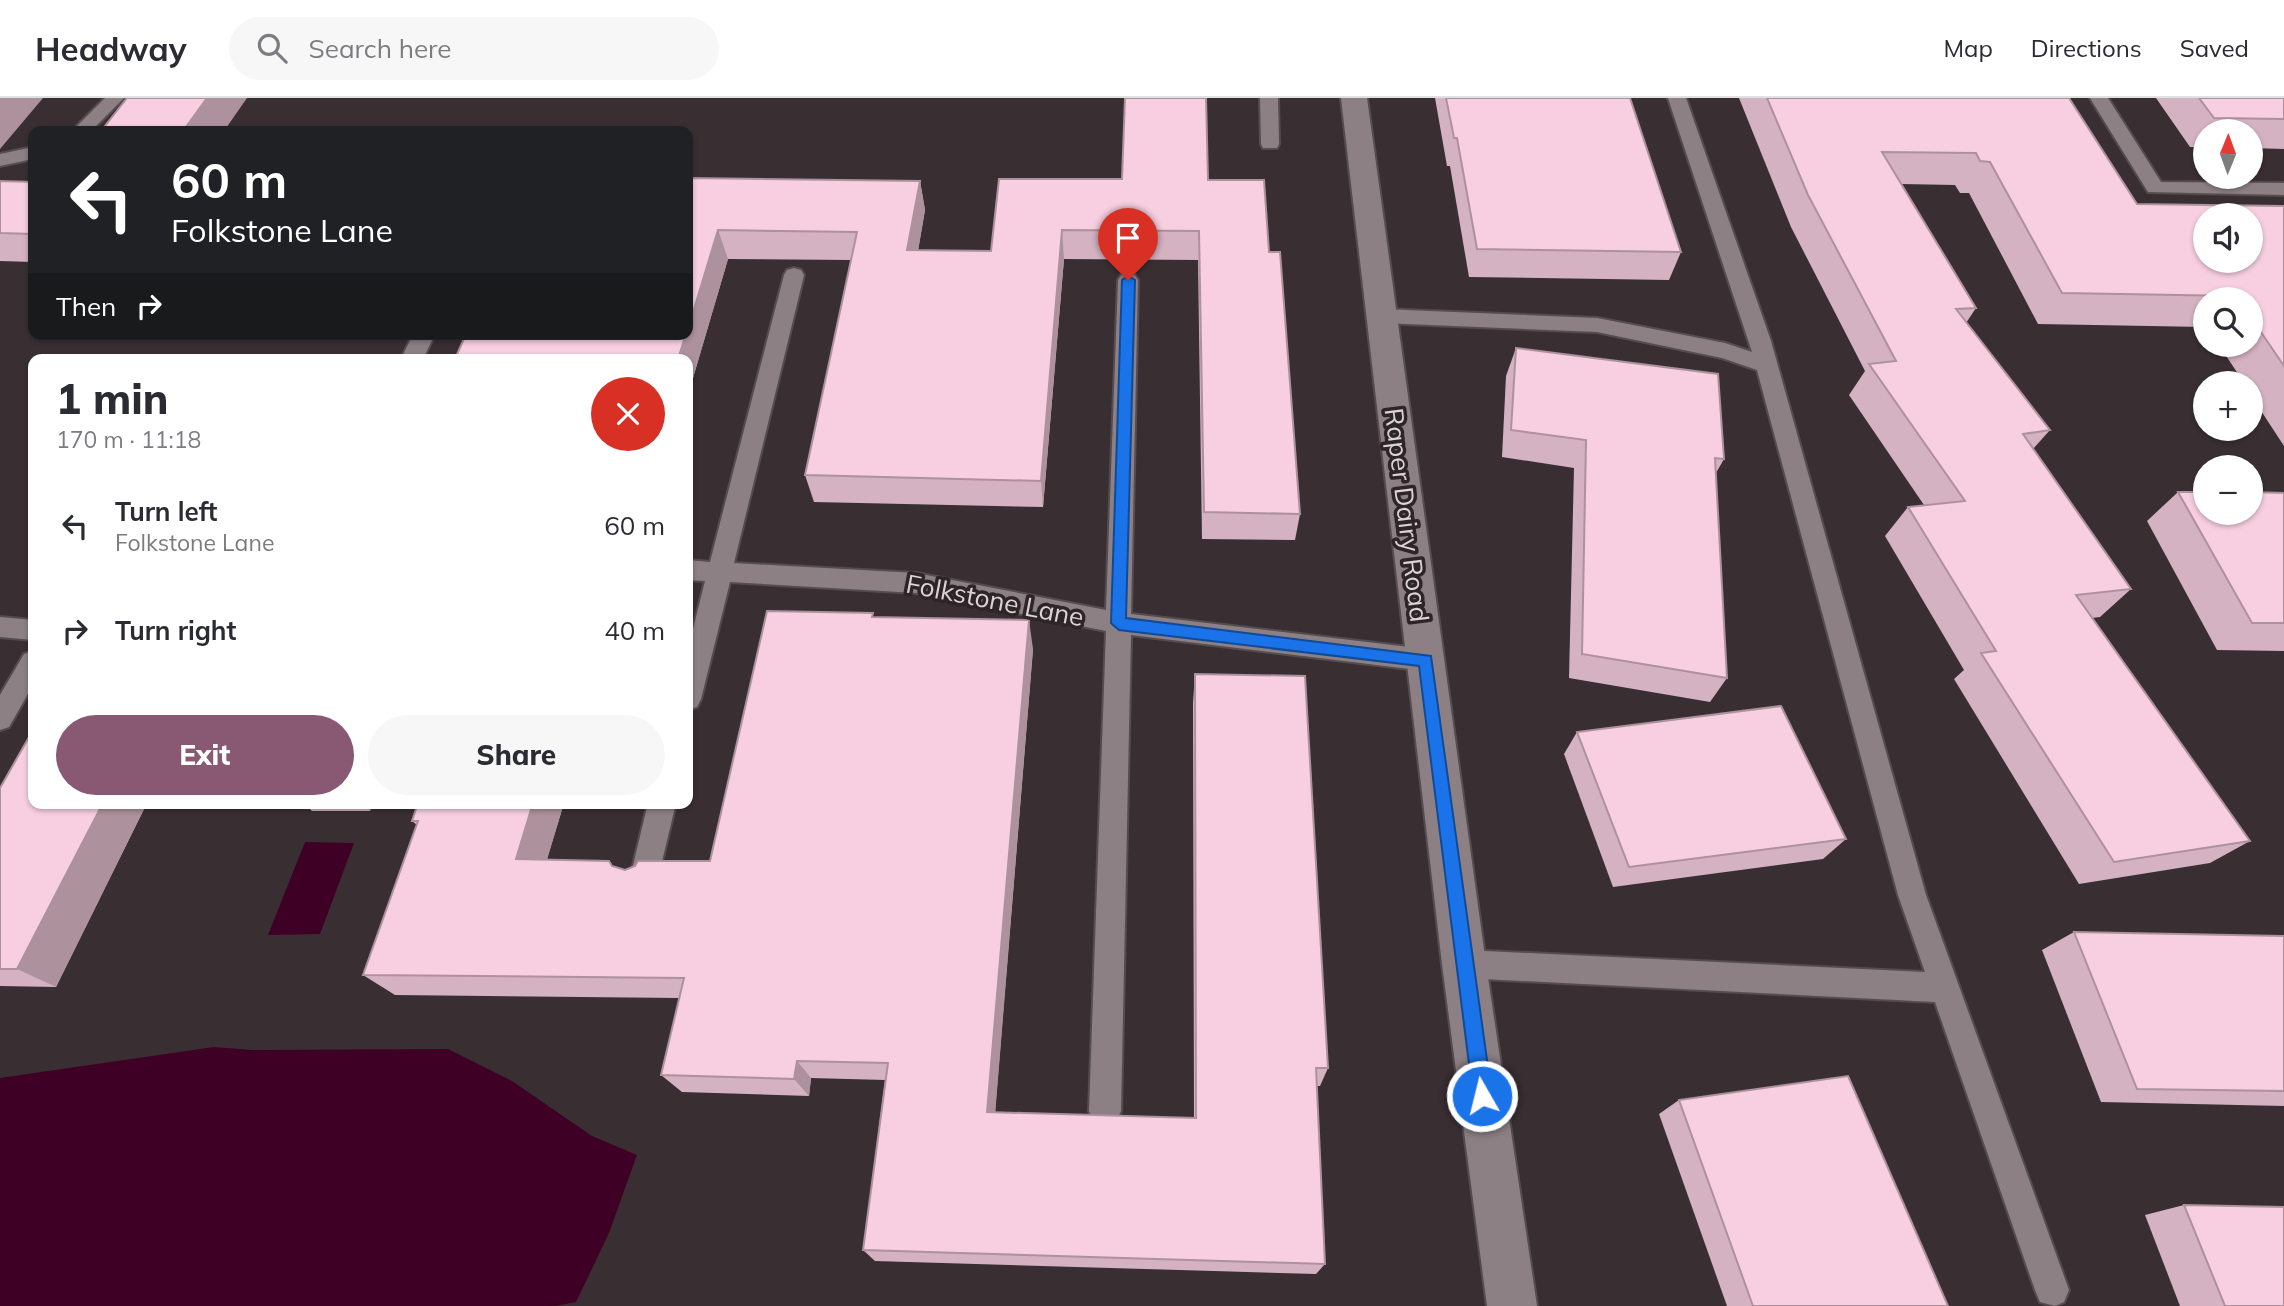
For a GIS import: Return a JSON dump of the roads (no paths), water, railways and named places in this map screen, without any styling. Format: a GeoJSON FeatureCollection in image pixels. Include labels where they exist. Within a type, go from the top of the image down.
{"type":"FeatureCollection","features":[{"type":"Feature","properties":{"kind":"street","name":"Raper Dairy Road"},"geometry":{"type":"LineString","coordinates":[[1354,98],[1464,964],[1512,1306]]}},
{"type":"Feature","properties":{"kind":"lane"},"geometry":{"type":"LineString","coordinates":[[86,126],[115,98]]}},
{"type":"Feature","properties":{"kind":"lane"},"geometry":{"type":"LineString","coordinates":[[1269,98],[1270,144]]}},
{"type":"Feature","properties":{"kind":"lane"},"geometry":{"type":"LineString","coordinates":[[1677,98],[1767,365],[1912,895],[2052,1290]]}},
{"type":"Feature","properties":{"kind":"lane"},"geometry":{"type":"LineString","coordinates":[[2099,98],[2155,188],[2284,189]]}},
{"type":"Feature","properties":{"kind":"lane"},"geometry":{"type":"LineString","coordinates":[[0,160],[28,154]]}},
{"type":"Feature","properties":{"kind":"lane"},"geometry":{"type":"LineString","coordinates":[[693,678],[794,275]]}},
{"type":"Feature","properties":{"kind":"lane"},"geometry":{"type":"LineString","coordinates":[[1105,1111],[1128,280]]}},
{"type":"Feature","properties":{"kind":"lane"},"geometry":{"type":"LineString","coordinates":[[1382,316],[1597,325],[1725,351],[1767,365]]}},
{"type":"Feature","properties":{"kind":"lane","name":"Folkstone Lane"},"geometry":{"type":"LineString","coordinates":[[693,570],[916,583],[1119,623],[1426,660]]}},
{"type":"Feature","properties":{"kind":"lane"},"geometry":{"type":"LineString","coordinates":[[0,628],[28,630]]}},
{"type":"Feature","properties":{"kind":"lane"},"geometry":{"type":"LineString","coordinates":[[0,719],[28,671]]}},
{"type":"Feature","properties":{"kind":"lane"},"geometry":{"type":"LineString","coordinates":[[644,878],[661,809]]}},
{"type":"Feature","properties":{"kind":"lane"},"geometry":{"type":"LineString","coordinates":[[1464,964],[1945,988]]}}]}
